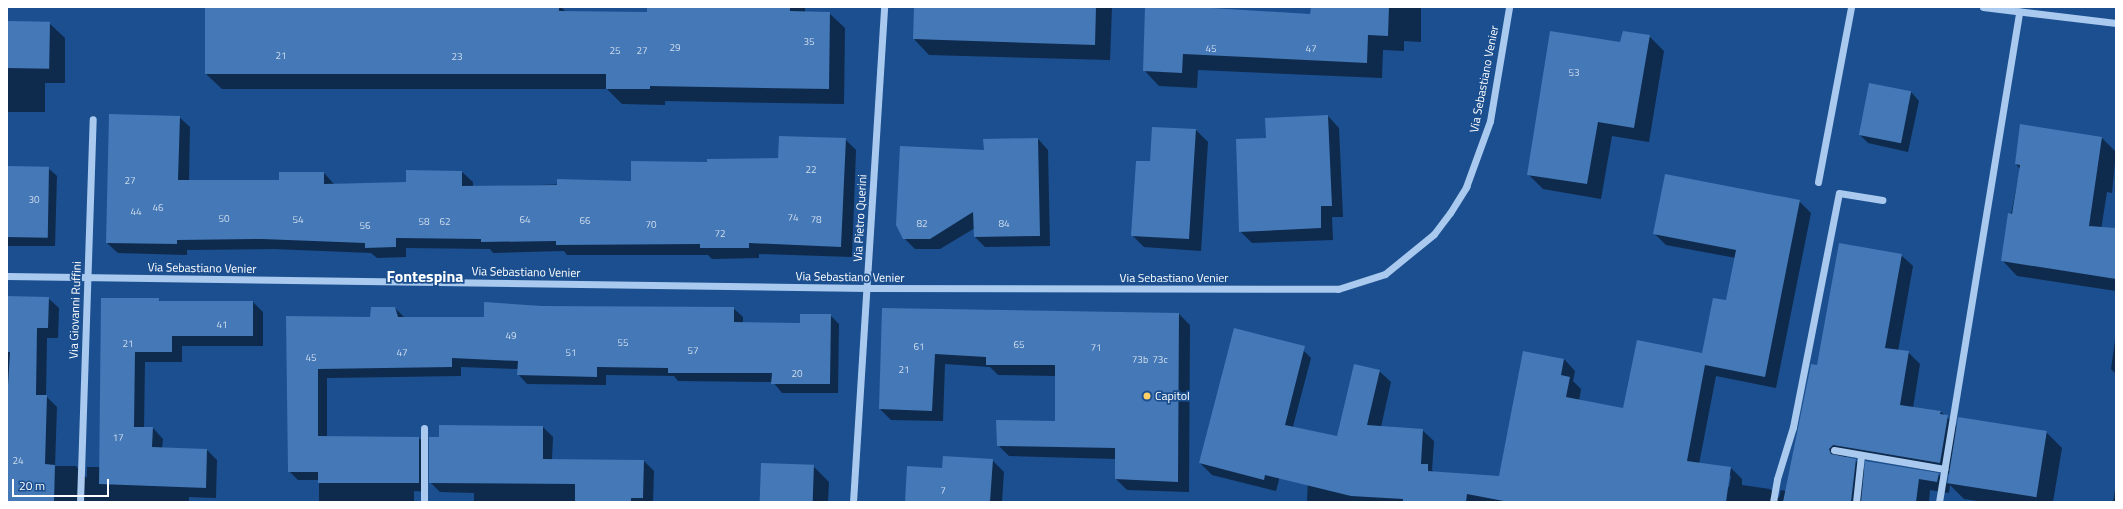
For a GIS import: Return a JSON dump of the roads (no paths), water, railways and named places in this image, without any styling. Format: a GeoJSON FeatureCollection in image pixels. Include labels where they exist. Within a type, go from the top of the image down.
{"type":"FeatureCollection","features":[{"type":"Feature","properties":{"kind":"street","name":"Via Pietro Querini"},"geometry":{"type":"LineString","coordinates":[[853,502],[884,7]]}},
{"type":"Feature","properties":{"kind":"street","name":"Via Sebastiano Venier"},"geometry":{"type":"LineString","coordinates":[[7,276],[867,288],[1338,289],[1385,274],[1434,234],[1466,186],[1490,121],[1508,7]]}},
{"type":"Feature","properties":{"kind":"street"},"geometry":{"type":"LineString","coordinates":[[1818,182],[1851,7]]}},
{"type":"Feature","properties":{"kind":"street"},"geometry":{"type":"LineString","coordinates":[[1983,7],[2116,23]]}},
{"type":"Feature","properties":{"kind":"street"},"geometry":{"type":"LineString","coordinates":[[1939,502],[2019,12]]}},
{"type":"Feature","properties":{"kind":"street","name":"Via Giovanni Ruffini"},"geometry":{"type":"LineString","coordinates":[[80,502],[93,119]]}},
{"type":"Feature","properties":{"kind":"street"},"geometry":{"type":"LineString","coordinates":[[1773,502],[1776,479],[1793,428],[1839,193],[1882,200]]}},
{"type":"Feature","properties":{"kind":"street"},"geometry":{"type":"LineString","coordinates":[[424,428],[424,502]]}},
{"type":"Feature","properties":{"kind":"street"},"geometry":{"type":"LineString","coordinates":[[1834,450],[1944,469]]}},
{"type":"Feature","properties":{"kind":"street"},"geometry":{"type":"LineString","coordinates":[[1856,502],[1862,455]]}},
{"type":"Feature","properties":{"kind":"place","name":"Capitol"},"geometry":{"type":"Point","coordinates":[1147,396]}},
{"type":"Feature","properties":{"kind":"district","name":"Fontespina"},"geometry":{"type":"Point","coordinates":[425,276]}}]}
